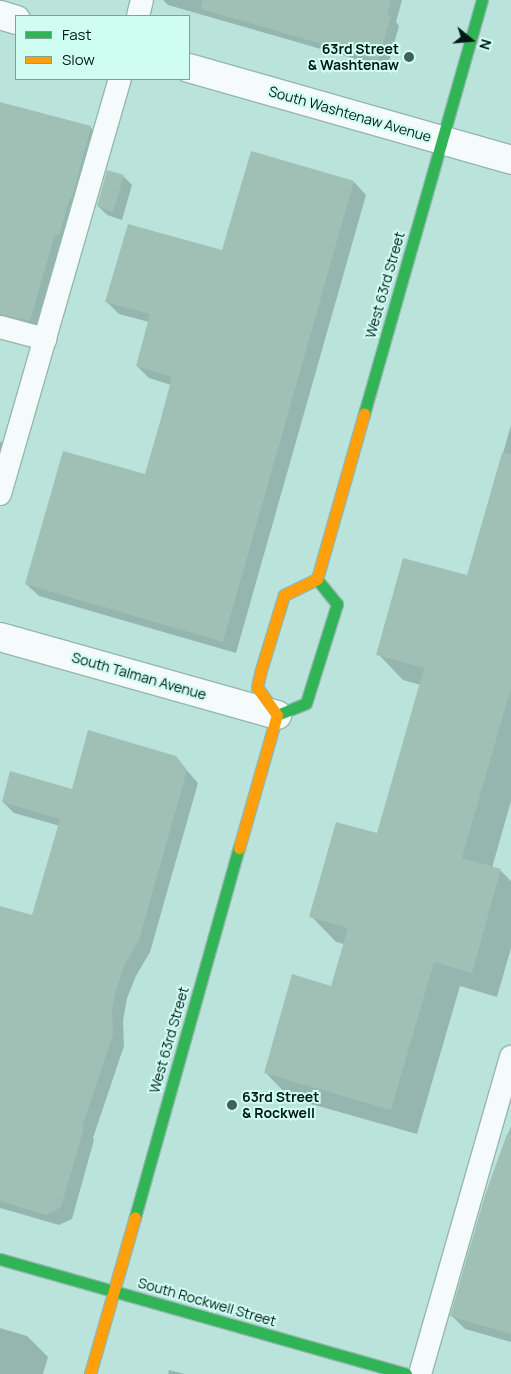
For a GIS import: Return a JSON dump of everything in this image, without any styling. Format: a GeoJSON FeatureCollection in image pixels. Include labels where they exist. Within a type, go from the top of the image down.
{"type":"FeatureCollection","features":[{"type":"Feature","properties":{"kind":"main road","name":"West 63rd Street"},"geometry":{"type":"LineString","coordinates":[[317,579],[482,0]]}},
{"type":"Feature","properties":{"kind":"main road"},"geometry":{"type":"LineString","coordinates":[[317,579],[337,604],[306,703],[277,715],[257,688],[264,661],[284,595],[317,579]]}},
{"type":"Feature","properties":{"kind":"main road","name":"West 63rd Street"},"geometry":{"type":"LineString","coordinates":[[90,1374],[277,715]]}},
{"type":"Feature","properties":{"kind":"main road","name":"South Rockwell Street"},"geometry":{"type":"LineString","coordinates":[[0,1259],[406,1374]]}},
{"type":"Feature","properties":{"kind":"street"},"geometry":{"type":"LineString","coordinates":[[0,15],[15,20]]}},
{"type":"Feature","properties":{"kind":"street","name":"South Washtenaw Avenue"},"geometry":{"type":"LineString","coordinates":[[190,68],[511,160]]}},
{"type":"Feature","properties":{"kind":"street","name":"South Talman Avenue"},"geometry":{"type":"LineString","coordinates":[[0,637],[277,715]]}},
{"type":"Feature","properties":{"kind":"lane"},"geometry":{"type":"LineString","coordinates":[[138,15],[142,0]]}},
{"type":"Feature","properties":{"kind":"lane"},"geometry":{"type":"LineString","coordinates":[[0,494],[120,80]]}},
{"type":"Feature","properties":{"kind":"lane"},"geometry":{"type":"LineString","coordinates":[[0,327],[45,339]]}},
{"type":"Feature","properties":{"kind":"lane"},"geometry":{"type":"LineString","coordinates":[[420,1374],[506,1096],[511,1057]]}},
{"type":"Feature","properties":{"kind":"building"},"geometry":{"type":"Polygon","coordinates":[[[202,0],[391,0],[387,15],[391,16],[378,60],[201,9],[202,0]]]}},
{"type":"Feature","properties":{"kind":"building"},"geometry":{"type":"Polygon","coordinates":[[[0,102],[91,126],[72,198],[70,197],[59,235],[55,234],[30,321],[0,314],[0,102]]]}},
{"type":"Feature","properties":{"kind":"building"},"geometry":{"type":"Polygon","coordinates":[[[251,151],[354,181],[223,642],[25,584],[63,451],[145,474],[160,422],[172,377],[136,366],[150,314],[105,302],[128,224],[222,250],[251,151]]]}},
{"type":"Feature","properties":{"kind":"building"},"geometry":{"type":"Polygon","coordinates":[[[107,170],[124,175],[113,212],[97,206],[107,170]]]}},
{"type":"Feature","properties":{"kind":"building"},"geometry":{"type":"Polygon","coordinates":[[[502,453],[511,454],[511,688],[462,858],[501,869],[472,973],[434,962],[391,1110],[264,1073],[292,974],[331,986],[348,928],[309,917],[336,822],[377,833],[424,668],[376,655],[403,558],[467,575],[502,453]]]}},
{"type":"Feature","properties":{"kind":"building"},"geometry":{"type":"Polygon","coordinates":[[[88,730],[176,756],[187,770],[139,940],[125,964],[117,987],[112,1009],[113,1034],[82,1127],[84,1127],[61,1207],[47,1215],[0,1201],[0,906],[32,915],[60,819],[2,802],[10,771],[72,789],[88,730]]]}},
{"type":"Feature","properties":{"kind":"building"},"geometry":{"type":"Polygon","coordinates":[[[507,1134],[511,1135],[511,1334],[450,1316],[485,1195],[507,1134]]]}},
{"type":"Feature","properties":{"kind":"traffic: fast"},"geometry":{"type":"LineString","coordinates":[[364,414],[482,0]]}},
{"type":"Feature","properties":{"kind":"traffic: fast"},"geometry":{"type":"LineString","coordinates":[[277,715],[306,703],[337,604],[317,579]]}},
{"type":"Feature","properties":{"kind":"traffic: fast"},"geometry":{"type":"LineString","coordinates":[[135,1217],[239,848]]}},
{"type":"Feature","properties":{"kind":"traffic: fast"},"geometry":{"type":"LineString","coordinates":[[0,1259],[406,1374]]}},
{"type":"Feature","properties":{"kind":"traffic: slow"},"geometry":{"type":"LineString","coordinates":[[277,715],[257,687],[261,670],[284,595],[317,579],[364,414]]}},
{"type":"Feature","properties":{"kind":"traffic: slow"},"geometry":{"type":"LineString","coordinates":[[239,848],[277,715]]}},
{"type":"Feature","properties":{"kind":"traffic: slow"},"geometry":{"type":"LineString","coordinates":[[90,1374],[135,1217]]}},
{"type":"Feature","properties":{"kind":"place","name":"63rd Street & Washtenaw"},"geometry":{"type":"Point","coordinates":[409,57]}},
{"type":"Feature","properties":{"kind":"place","name":"63rd Street & Rockwell"},"geometry":{"type":"Point","coordinates":[232,1105]}}]}
